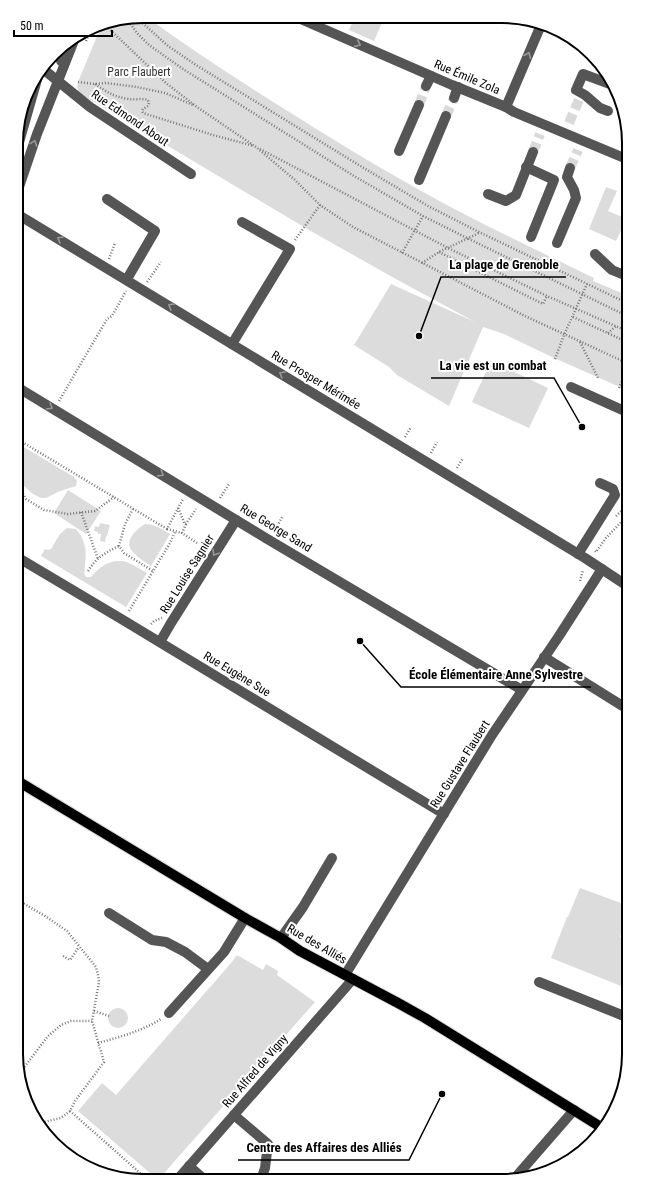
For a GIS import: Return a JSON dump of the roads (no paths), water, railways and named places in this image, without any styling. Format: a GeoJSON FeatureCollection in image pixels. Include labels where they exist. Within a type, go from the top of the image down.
{"type":"FeatureCollection","features":[{"type":"Feature","properties":{"kind":"main road","name":"Rue des Alliés"},"geometry":{"type":"LineString","coordinates":[[23,784],[300,950],[425,1018],[598,1125]]}},
{"type":"Feature","properties":{"kind":"street","name":"Rue Émile Zola"},"geometry":{"type":"LineString","coordinates":[[316,23],[431,76],[506,107],[542,129],[565,133],[580,145],[622,158]]}},
{"type":"Feature","properties":{"kind":"street"},"geometry":{"type":"LineString","coordinates":[[506,107],[539,28]]}},
{"type":"Feature","properties":{"kind":"street"},"geometry":{"type":"LineString","coordinates":[[23,174],[71,47]]}},
{"type":"Feature","properties":{"kind":"street"},"geometry":{"type":"LineString","coordinates":[[58,80],[62,55]]}},
{"type":"Feature","properties":{"kind":"street","name":"Rue Edmond About"},"geometry":{"type":"LineString","coordinates":[[46,72],[90,107],[191,174]]}},
{"type":"Feature","properties":{"kind":"street"},"geometry":{"type":"LineString","coordinates":[[606,82],[584,74],[576,90],[580,95],[585,95],[600,108],[608,111]]}},
{"type":"Feature","properties":{"kind":"street"},"geometry":{"type":"LineString","coordinates":[[426,86],[431,76]]}},
{"type":"Feature","properties":{"kind":"street"},"geometry":{"type":"LineString","coordinates":[[42,79],[58,80]]}},
{"type":"Feature","properties":{"kind":"street"},"geometry":{"type":"LineString","coordinates":[[454,98],[458,87]]}},
{"type":"Feature","properties":{"kind":"street"},"geometry":{"type":"LineString","coordinates":[[400,151],[419,105]]}},
{"type":"Feature","properties":{"kind":"street"},"geometry":{"type":"LineString","coordinates":[[419,180],[446,116]]}},
{"type":"Feature","properties":{"kind":"street"},"geometry":{"type":"LineString","coordinates":[[565,133],[569,123]]}},
{"type":"Feature","properties":{"kind":"street"},"geometry":{"type":"LineString","coordinates":[[488,194],[506,201],[516,195],[532,152]]}},
{"type":"Feature","properties":{"kind":"street"},"geometry":{"type":"LineString","coordinates":[[526,168],[554,180],[531,237]]}},
{"type":"Feature","properties":{"kind":"street"},"geometry":{"type":"LineString","coordinates":[[557,243],[576,198],[574,190],[567,178],[570,168]]}},
{"type":"Feature","properties":{"kind":"street"},"geometry":{"type":"LineString","coordinates":[[107,199],[154,231],[129,281]]}},
{"type":"Feature","properties":{"kind":"street","name":"Rue Prosper Mérimée"},"geometry":{"type":"LineString","coordinates":[[23,218],[106,266],[622,582]]}},
{"type":"Feature","properties":{"kind":"street"},"geometry":{"type":"LineString","coordinates":[[232,344],[290,249],[242,222]]}},
{"type":"Feature","properties":{"kind":"street"},"geometry":{"type":"LineString","coordinates":[[595,254],[612,270],[622,275]]}},
{"type":"Feature","properties":{"kind":"street"},"geometry":{"type":"LineString","coordinates":[[571,387],[622,410]]}},
{"type":"Feature","properties":{"kind":"street","name":"Rue George Sand"},"geometry":{"type":"LineString","coordinates":[[23,391],[269,540],[522,690]]}},
{"type":"Feature","properties":{"kind":"street"},"geometry":{"type":"LineString","coordinates":[[578,554],[615,495],[613,489],[600,483]]}},
{"type":"Feature","properties":{"kind":"street","name":"Rue Louise Sagnier"},"geometry":{"type":"LineString","coordinates":[[160,642],[236,520]]}},
{"type":"Feature","properties":{"kind":"street","name":"Rue Eugène Sue"},"geometry":{"type":"LineString","coordinates":[[23,561],[444,814]]}},
{"type":"Feature","properties":{"kind":"street","name":"Rue Gustave Flaubert"},"geometry":{"type":"LineString","coordinates":[[349,977],[492,735],[602,569]]}},
{"type":"Feature","properties":{"kind":"street"},"geometry":{"type":"LineString","coordinates":[[544,657],[622,706]]}},
{"type":"Feature","properties":{"kind":"street"},"geometry":{"type":"LineString","coordinates":[[281,938],[332,858]]}},
{"type":"Feature","properties":{"kind":"street"},"geometry":{"type":"LineString","coordinates":[[109,912],[152,940],[166,942],[185,952],[208,969]]}},
{"type":"Feature","properties":{"kind":"street"},"geometry":{"type":"LineString","coordinates":[[169,1013],[224,952],[245,918]]}},
{"type":"Feature","properties":{"kind":"street","name":"Rue Alfred de Vigny"},"geometry":{"type":"LineString","coordinates":[[182,1174],[234,1115],[349,977]]}},
{"type":"Feature","properties":{"kind":"street"},"geometry":{"type":"LineString","coordinates":[[539,982],[622,1015]]}},
{"type":"Feature","properties":{"kind":"street"},"geometry":{"type":"LineString","coordinates":[[519,1173],[574,1110]]}},
{"type":"Feature","properties":{"kind":"street"},"geometry":{"type":"LineString","coordinates":[[234,1115],[268,1144],[263,1174]]}},
{"type":"Feature","properties":{"kind":"street"},"geometry":{"type":"LineString","coordinates":[[189,1166],[198,1174]]}},
{"type":"Feature","properties":{"kind":"tunnel"},"geometry":{"type":"LineString","coordinates":[[419,105],[426,86]]}},
{"type":"Feature","properties":{"kind":"tunnel"},"geometry":{"type":"LineString","coordinates":[[569,123],[580,97]]}},
{"type":"Feature","properties":{"kind":"tunnel"},"geometry":{"type":"LineString","coordinates":[[446,116],[454,98]]}},
{"type":"Feature","properties":{"kind":"tunnel"},"geometry":{"type":"LineString","coordinates":[[533,152],[540,134]]}},
{"type":"Feature","properties":{"kind":"tunnel"},"geometry":{"type":"LineString","coordinates":[[570,168],[578,150]]}},
{"type":"Feature","properties":{"kind":"place","name":"La plage de Grenoble"},"geometry":{"type":"Point","coordinates":[419,336]}},
{"type":"Feature","properties":{"kind":"place","name":"La vie est un combat"},"geometry":{"type":"Point","coordinates":[582,427]}},
{"type":"Feature","properties":{"kind":"place","name":"École Élémentaire Anne Sylvestre"},"geometry":{"type":"Point","coordinates":[360,641]}},
{"type":"Feature","properties":{"kind":"place","name":"Centre des Affaires des Alliés"},"geometry":{"type":"Point","coordinates":[442,1094]}},
{"type":"Feature","properties":{"kind":"park label","name":"Parc Flaubert"},"geometry":{"type":"Point","coordinates":[139,72]}}]}
